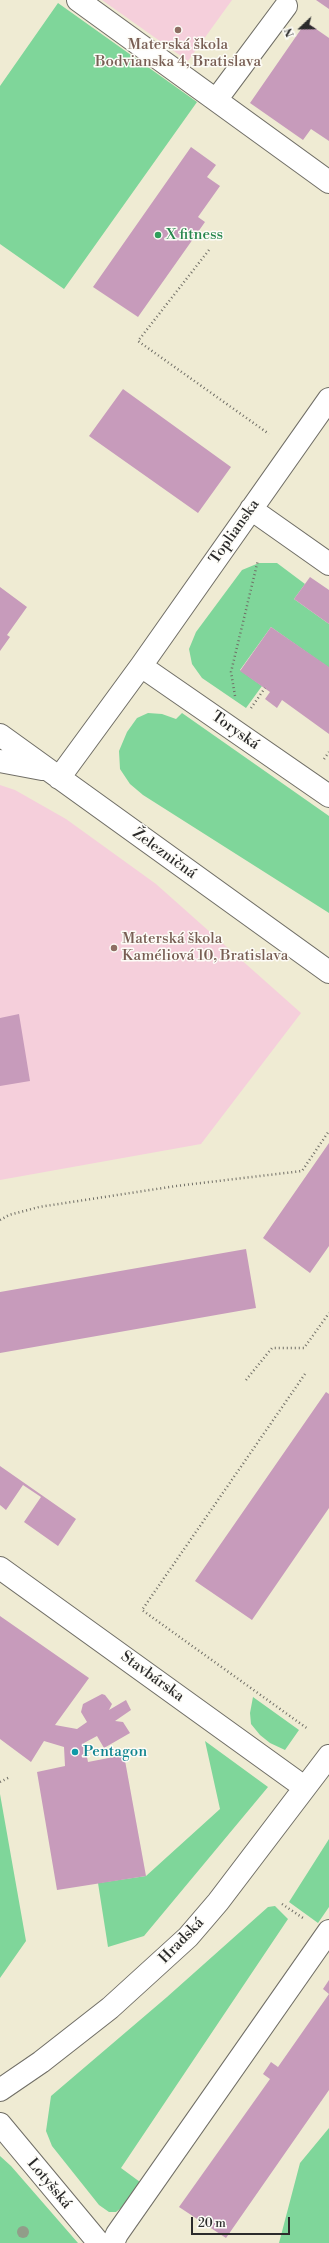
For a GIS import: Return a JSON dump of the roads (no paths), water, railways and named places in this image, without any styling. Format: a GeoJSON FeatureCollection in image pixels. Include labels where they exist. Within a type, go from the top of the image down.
{"type":"FeatureCollection","features":[{"type":"Feature","properties":{"kind":"street"},"geometry":{"type":"LineString","coordinates":[[78,0],[329,182]]}},
{"type":"Feature","properties":{"kind":"street"},"geometry":{"type":"LineString","coordinates":[[216,100],[286,6]]}},
{"type":"Feature","properties":{"kind":"street","name":"Toplianska"},"geometry":{"type":"LineString","coordinates":[[54,774],[141,666],[329,399]]}},
{"type":"Feature","properties":{"kind":"street"},"geometry":{"type":"LineString","coordinates":[[251,508],[329,564]]}},
{"type":"Feature","properties":{"kind":"street","name":"Toryská"},"geometry":{"type":"LineString","coordinates":[[141,666],[329,796]]}},
{"type":"Feature","properties":{"kind":"street","name":"Železničná"},"geometry":{"type":"LineString","coordinates":[[0,735],[329,972]]}},
{"type":"Feature","properties":{"kind":"street"},"geometry":{"type":"LineString","coordinates":[[0,761],[54,774]]}},
{"type":"Feature","properties":{"kind":"street","name":"Stavbárska"},"geometry":{"type":"LineString","coordinates":[[0,1568],[304,1787]]}},
{"type":"Feature","properties":{"kind":"street","name":"Hradská"},"geometry":{"type":"LineString","coordinates":[[0,2090],[41,2062],[110,2008],[188,1937],[218,1902],[329,1756]]}},
{"type":"Feature","properties":{"kind":"street"},"geometry":{"type":"LineString","coordinates":[[113,2243],[117,2234],[329,1932]]}},
{"type":"Feature","properties":{"kind":"street","name":"Lotyšská"},"geometry":{"type":"LineString","coordinates":[[0,2124],[99,2243]]}},
{"type":"Feature","properties":{"kind":"place","name":"Materská škola Bodvianska 4, Bratislava"},"geometry":{"type":"Point","coordinates":[178,30]}},
{"type":"Feature","properties":{"kind":"place","name":"X fitness"},"geometry":{"type":"Point","coordinates":[158,235]}},
{"type":"Feature","properties":{"kind":"place","name":"Materská škola Kaméliová 10, Bratislava"},"geometry":{"type":"Point","coordinates":[114,948]}},
{"type":"Feature","properties":{"kind":"place","name":"Pentagon"},"geometry":{"type":"Point","coordinates":[75,1752]}}]}
